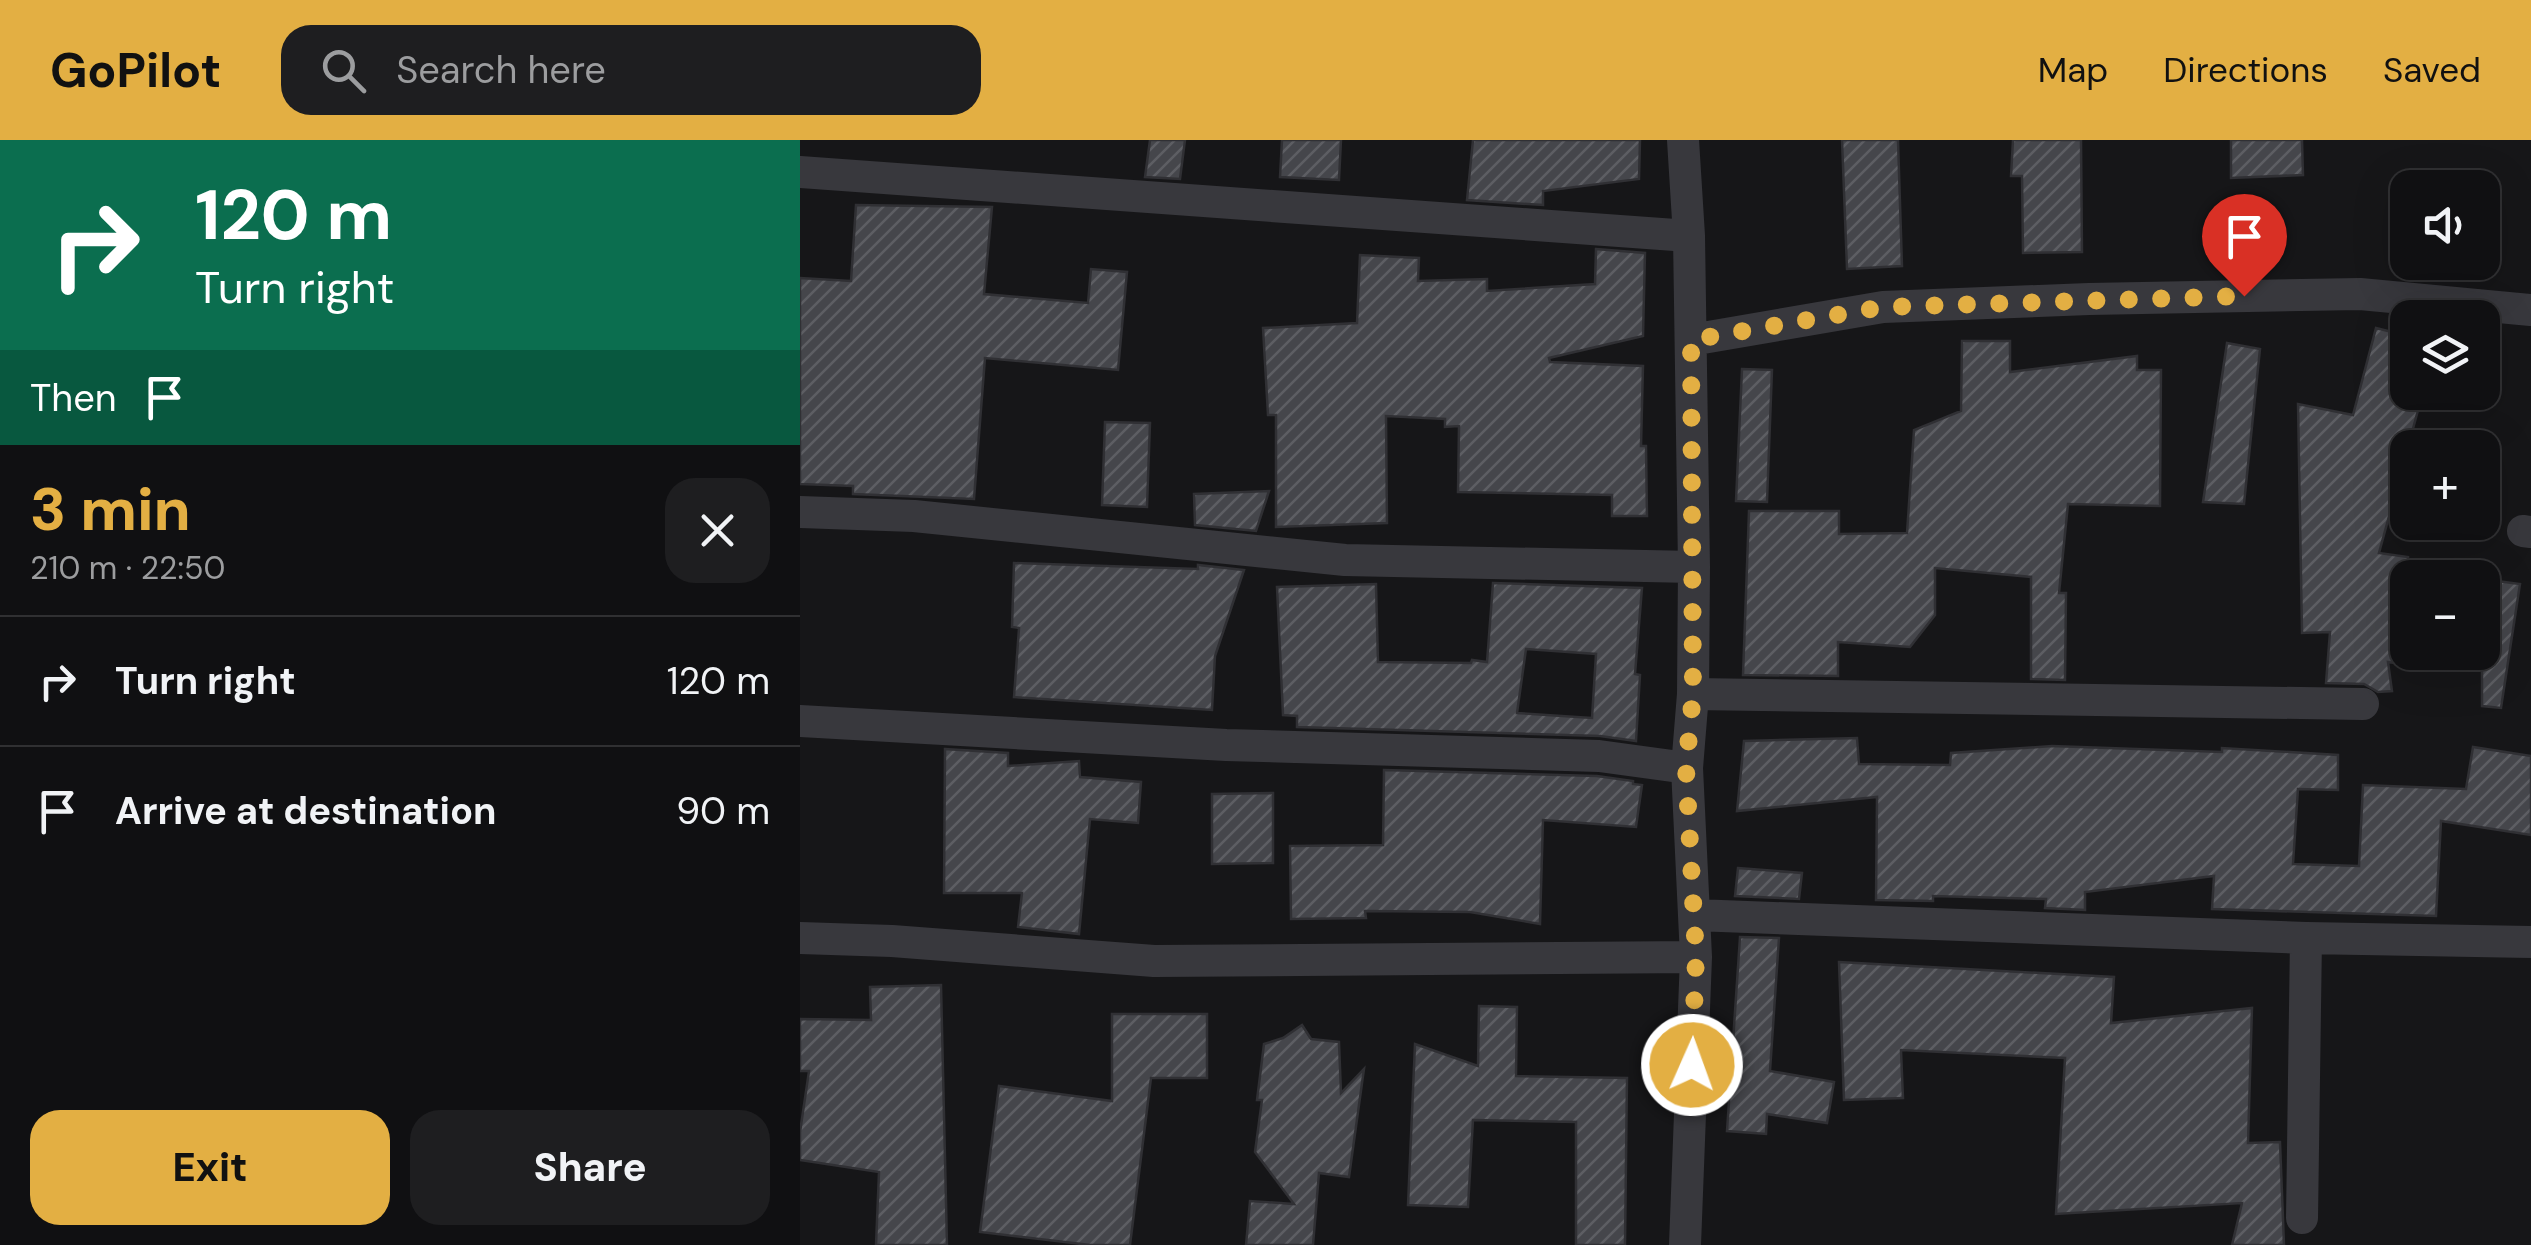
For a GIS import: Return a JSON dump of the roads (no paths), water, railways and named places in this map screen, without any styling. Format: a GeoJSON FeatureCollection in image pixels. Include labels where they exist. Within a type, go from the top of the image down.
{"type":"FeatureCollection","features":[{"type":"Feature","properties":{"kind":"street"},"geometry":{"type":"LineString","coordinates":[[1683,140],[1694,567],[1693,694],[1686,768],[1696,956],[1685,1245]]}},
{"type":"Feature","properties":{"kind":"street"},"geometry":{"type":"LineString","coordinates":[[800,172],[1688,236]]}},
{"type":"Feature","properties":{"kind":"street"},"geometry":{"type":"LineString","coordinates":[[1691,340],[1883,307],[2089,299],[2360,294],[2531,310]]}},
{"type":"Feature","properties":{"kind":"street"},"geometry":{"type":"LineString","coordinates":[[800,512],[914,516],[1345,560],[1694,567]]}},
{"type":"Feature","properties":{"kind":"street"},"geometry":{"type":"LineString","coordinates":[[1693,694],[2363,704]]}},
{"type":"Feature","properties":{"kind":"street"},"geometry":{"type":"LineString","coordinates":[[800,721],[1226,746],[1599,756],[1686,768]]}},
{"type":"Feature","properties":{"kind":"street"},"geometry":{"type":"LineString","coordinates":[[1695,914],[2306,938],[2531,942]]}},
{"type":"Feature","properties":{"kind":"street"},"geometry":{"type":"LineString","coordinates":[[800,938],[1154,961],[1696,956]]}},
{"type":"Feature","properties":{"kind":"street"},"geometry":{"type":"LineString","coordinates":[[2302,1218],[2306,938]]}}]}
